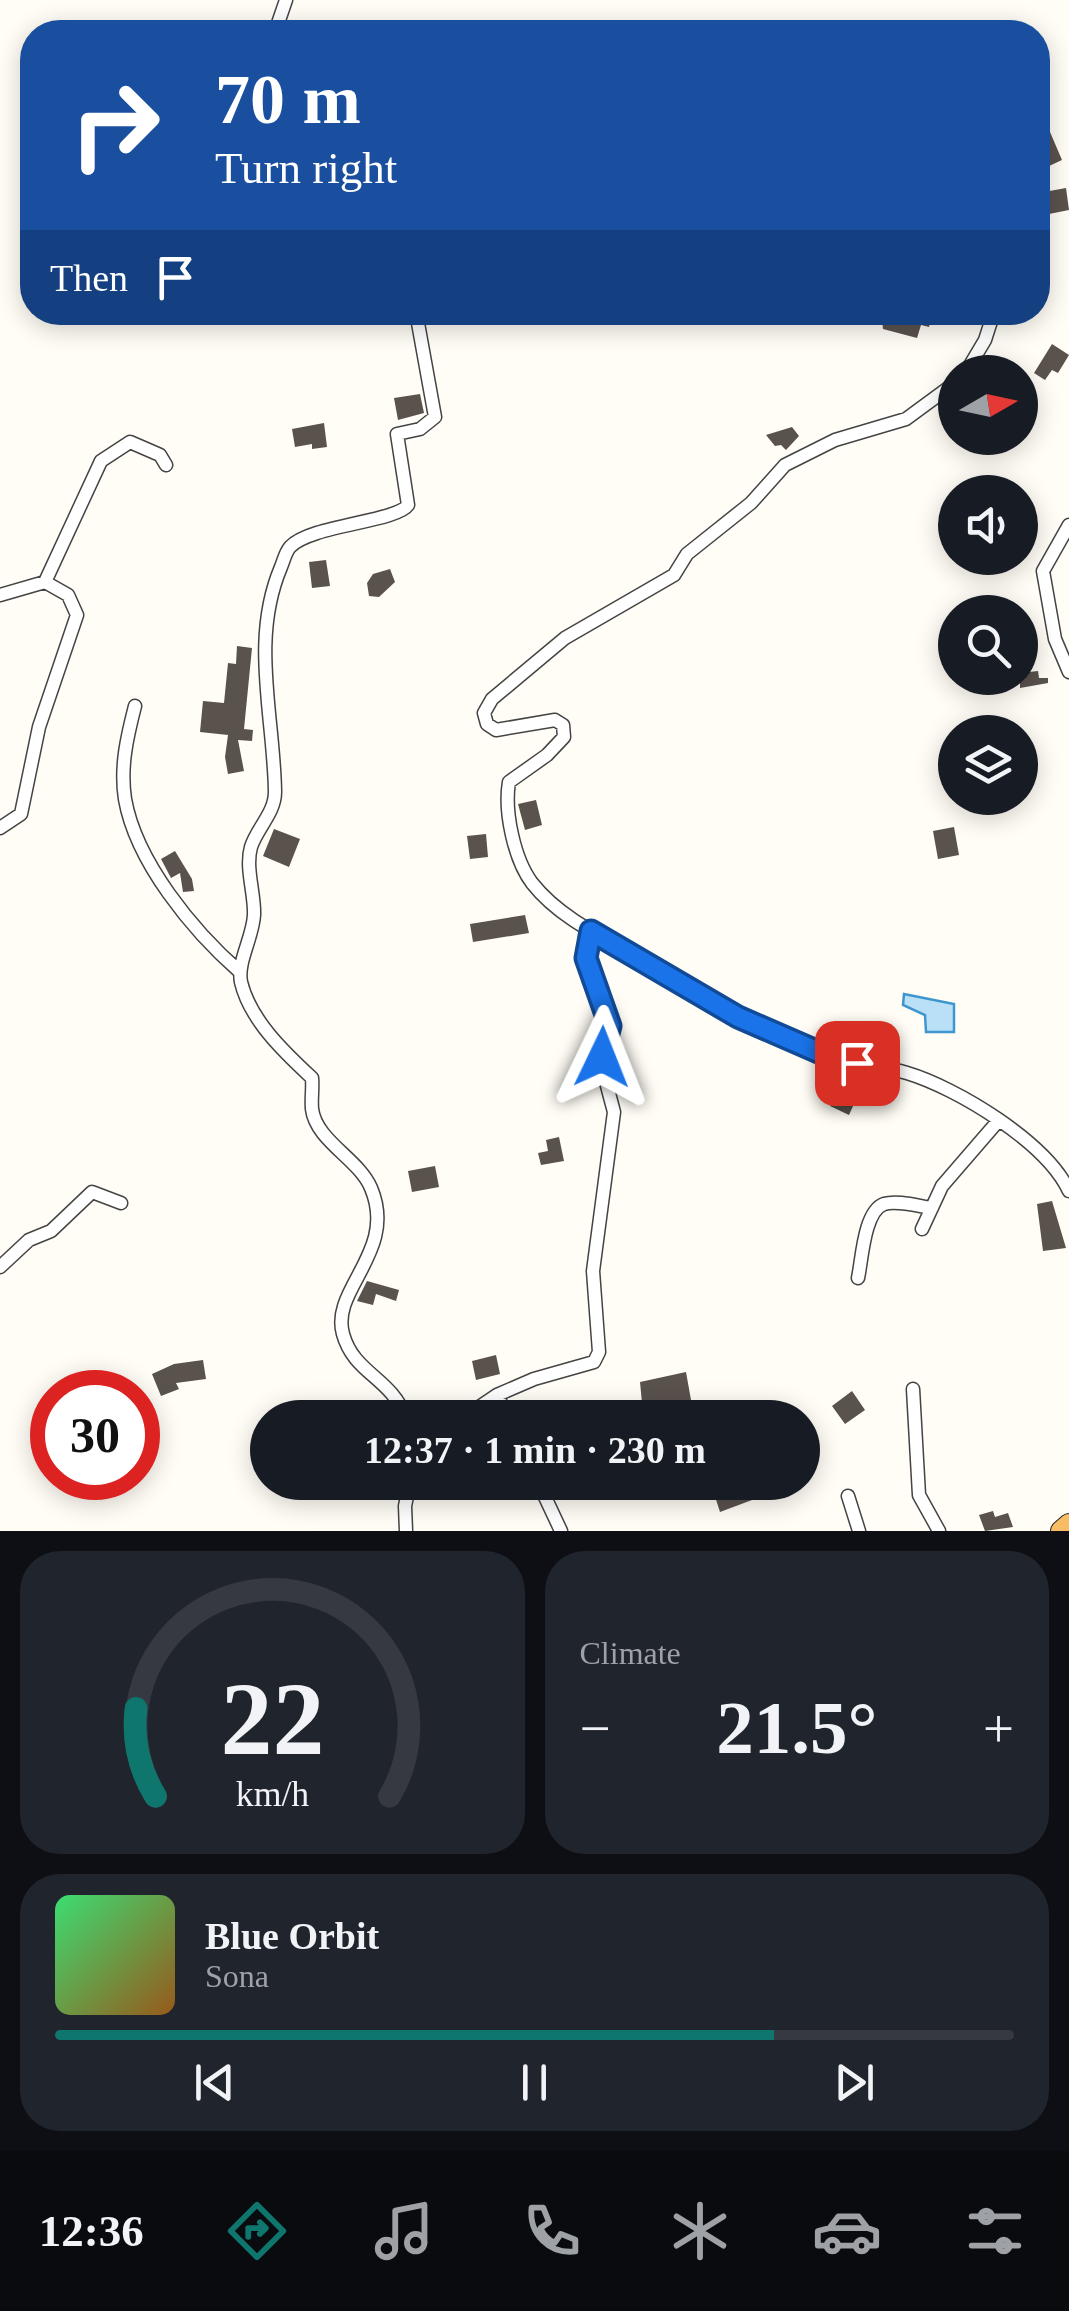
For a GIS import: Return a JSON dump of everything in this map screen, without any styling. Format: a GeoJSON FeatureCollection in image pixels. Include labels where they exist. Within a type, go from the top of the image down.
{"type":"FeatureCollection","features":[{"type":"Feature","properties":{"kind":"highway"},"geometry":{"type":"LineString","coordinates":[[1061,1531],[1069,1524]]}},
{"type":"Feature","properties":{"kind":"street"},"geometry":{"type":"LineString","coordinates":[[400,1400],[387,1384],[352,1356],[341,1331],[344,1309],[367,1264],[378,1229],[372,1189],[345,1152],[325,1134],[312,1112],[312,1078],[265,1028],[246,999],[240,972],[254,916],[249,858],[276,798],[264,652],[264,622],[274,581],[287,549],[298,540],[348,522],[387,517],[405,510],[408,504],[397,434],[420,429],[435,417],[418,325]]}},
{"type":"Feature","properties":{"kind":"street"},"geometry":{"type":"LineString","coordinates":[[976,355],[990,325]]}},
{"type":"Feature","properties":{"kind":"street"},"geometry":{"type":"LineString","coordinates":[[938,396],[906,420],[836,440],[785,465],[752,504],[688,554],[674,575],[565,638],[486,705],[487,724],[496,730],[554,720],[563,725],[564,737],[548,755],[509,782],[507,814],[523,869],[534,885],[591,931],[738,1017],[830,1057],[907,1073],[950,1090],[999,1120],[1063,1178],[1069,1191]]}},
{"type":"Feature","properties":{"kind":"street"},"geometry":{"type":"LineString","coordinates":[[46,582],[101,460],[130,442],[160,455],[166,465]]}},
{"type":"Feature","properties":{"kind":"street"},"geometry":{"type":"LineString","coordinates":[[1069,525],[1043,571],[1055,639],[1069,672]]}},
{"type":"Feature","properties":{"kind":"street"},"geometry":{"type":"LineString","coordinates":[[0,595],[46,582],[68,596],[76,615],[39,728],[21,814],[0,828]]}},
{"type":"Feature","properties":{"kind":"street"},"geometry":{"type":"LineString","coordinates":[[134,706],[124,745],[129,815],[145,851],[187,920],[240,972]]}},
{"type":"Feature","properties":{"kind":"street"},"geometry":{"type":"LineString","coordinates":[[490,1400],[534,1379],[584,1368],[594,1362],[599,1352],[594,1270],[614,1112],[602,1067],[610,1026],[586,958],[591,931]]}},
{"type":"Feature","properties":{"kind":"street"},"geometry":{"type":"LineString","coordinates":[[922,1229],[942,1186],[999,1120]]}},
{"type":"Feature","properties":{"kind":"street"},"geometry":{"type":"LineString","coordinates":[[0,1267],[29,1240],[52,1231],[92,1192],[120,1203]]}},
{"type":"Feature","properties":{"kind":"street"},"geometry":{"type":"LineString","coordinates":[[858,1278],[871,1218],[878,1208],[887,1203],[932,1208]]}},
{"type":"Feature","properties":{"kind":"street"},"geometry":{"type":"LineString","coordinates":[[913,1389],[919,1495],[939,1531]]}},
{"type":"Feature","properties":{"kind":"street"},"geometry":{"type":"LineString","coordinates":[[497,1395],[499,1400]]}},
{"type":"Feature","properties":{"kind":"street"},"geometry":{"type":"LineString","coordinates":[[848,1496],[858,1531]]}},
{"type":"Feature","properties":{"kind":"street"},"geometry":{"type":"LineString","coordinates":[[406,1500],[406,1531]]}},
{"type":"Feature","properties":{"kind":"street"},"geometry":{"type":"LineString","coordinates":[[546,1500],[561,1531]]}},
{"type":"Feature","properties":{"kind":"water"},"geometry":{"type":"Polygon","coordinates":[[[904,994],[954,1004],[954,1032],[926,1032],[925,1015],[903,1005],[904,994]]]}},
{"type":"Feature","properties":{"kind":"building"},"geometry":{"type":"Polygon","coordinates":[[[1050,132],[1062,160],[1050,166],[1050,132]]]}},
{"type":"Feature","properties":{"kind":"building"},"geometry":{"type":"Polygon","coordinates":[[[1066,188],[1069,210],[1050,214],[1050,191],[1066,188]]]}},
{"type":"Feature","properties":{"kind":"building"},"geometry":{"type":"Polygon","coordinates":[[[883,325],[921,325],[917,338],[883,329],[883,325]]]}},
{"type":"Feature","properties":{"kind":"building"},"geometry":{"type":"Polygon","coordinates":[[[1052,344],[1069,355],[1058,373],[1052,370],[1045,380],[1038,376],[1038,367],[1052,344]]]}},
{"type":"Feature","properties":{"kind":"building"},"geometry":{"type":"Polygon","coordinates":[[[420,394],[424,413],[398,420],[394,398],[420,394]]]}},
{"type":"Feature","properties":{"kind":"building"},"geometry":{"type":"Polygon","coordinates":[[[324,423],[327,447],[295,447],[292,429],[324,423]]]}},
{"type":"Feature","properties":{"kind":"building"},"geometry":{"type":"Polygon","coordinates":[[[792,427],[799,436],[786,450],[775,446],[766,435],[792,427]]]}},
{"type":"Feature","properties":{"kind":"building"},"geometry":{"type":"Polygon","coordinates":[[[326,560],[330,586],[312,588],[309,562],[326,560]]]}},
{"type":"Feature","properties":{"kind":"building"},"geometry":{"type":"Polygon","coordinates":[[[390,569],[395,582],[379,597],[369,596],[367,583],[373,574],[390,569]]]}},
{"type":"Feature","properties":{"kind":"building"},"geometry":{"type":"Polygon","coordinates":[[[237,646],[252,648],[244,729],[253,730],[252,741],[238,740],[244,771],[228,774],[228,735],[200,732],[203,701],[224,703],[228,663],[236,664],[237,646]]]}},
{"type":"Feature","properties":{"kind":"building"},"geometry":{"type":"Polygon","coordinates":[[[536,800],[542,825],[525,830],[518,804],[536,800]]]}},
{"type":"Feature","properties":{"kind":"building"},"geometry":{"type":"Polygon","coordinates":[[[954,827],[959,855],[938,859],[933,831],[954,827]]]}},
{"type":"Feature","properties":{"kind":"building"},"geometry":{"type":"Polygon","coordinates":[[[274,829],[300,839],[289,867],[263,856],[274,829]]]}},
{"type":"Feature","properties":{"kind":"building"},"geometry":{"type":"Polygon","coordinates":[[[486,834],[488,857],[470,859],[467,836],[486,834]]]}},
{"type":"Feature","properties":{"kind":"building"},"geometry":{"type":"Polygon","coordinates":[[[175,851],[192,879],[194,891],[183,892],[180,873],[171,878],[161,859],[175,851]]]}},
{"type":"Feature","properties":{"kind":"building"},"geometry":{"type":"Polygon","coordinates":[[[525,915],[529,933],[473,942],[470,924],[525,915]]]}},
{"type":"Feature","properties":{"kind":"building"},"geometry":{"type":"Polygon","coordinates":[[[838,1086],[858,1095],[849,1115],[830,1106],[838,1086]]]}},
{"type":"Feature","properties":{"kind":"building"},"geometry":{"type":"Polygon","coordinates":[[[559,1137],[564,1161],[541,1165],[538,1153],[548,1151],[546,1140],[559,1137]]]}},
{"type":"Feature","properties":{"kind":"building"},"geometry":{"type":"Polygon","coordinates":[[[435,1166],[439,1187],[412,1192],[408,1171],[435,1166]]]}},
{"type":"Feature","properties":{"kind":"building"},"geometry":{"type":"Polygon","coordinates":[[[1052,1201],[1066,1248],[1043,1251],[1037,1204],[1052,1201]]]}},
{"type":"Feature","properties":{"kind":"building"},"geometry":{"type":"Polygon","coordinates":[[[367,1281],[399,1290],[396,1301],[376,1294],[373,1305],[357,1301],[367,1281]]]}},
{"type":"Feature","properties":{"kind":"building"},"geometry":{"type":"Polygon","coordinates":[[[496,1355],[500,1374],[476,1380],[472,1361],[496,1355]]]}},
{"type":"Feature","properties":{"kind":"building"},"geometry":{"type":"Polygon","coordinates":[[[203,1360],[206,1379],[176,1383],[179,1389],[161,1396],[160,1370],[203,1360]]]}},
{"type":"Feature","properties":{"kind":"building"},"geometry":{"type":"Polygon","coordinates":[[[686,1372],[691,1400],[642,1400],[640,1382],[686,1372]]]}},
{"type":"Feature","properties":{"kind":"building"},"geometry":{"type":"Polygon","coordinates":[[[852,1391],[865,1410],[845,1424],[832,1406],[852,1391]]]}},
{"type":"Feature","properties":{"kind":"building"},"geometry":{"type":"Polygon","coordinates":[[[716,1500],[752,1500],[720,1512],[716,1500]]]}},
{"type":"Feature","properties":{"kind":"building"},"geometry":{"type":"Polygon","coordinates":[[[993,1511],[995,1517],[1008,1513],[1013,1527],[985,1531],[979,1515],[993,1511]]]}},
{"type":"Feature","properties":{"kind":"route"},"geometry":{"type":"LineString","coordinates":[[602,1057],[608,1047],[610,1026],[586,958],[591,931],[738,1017],[809,1049],[857,1063]]}}]}
